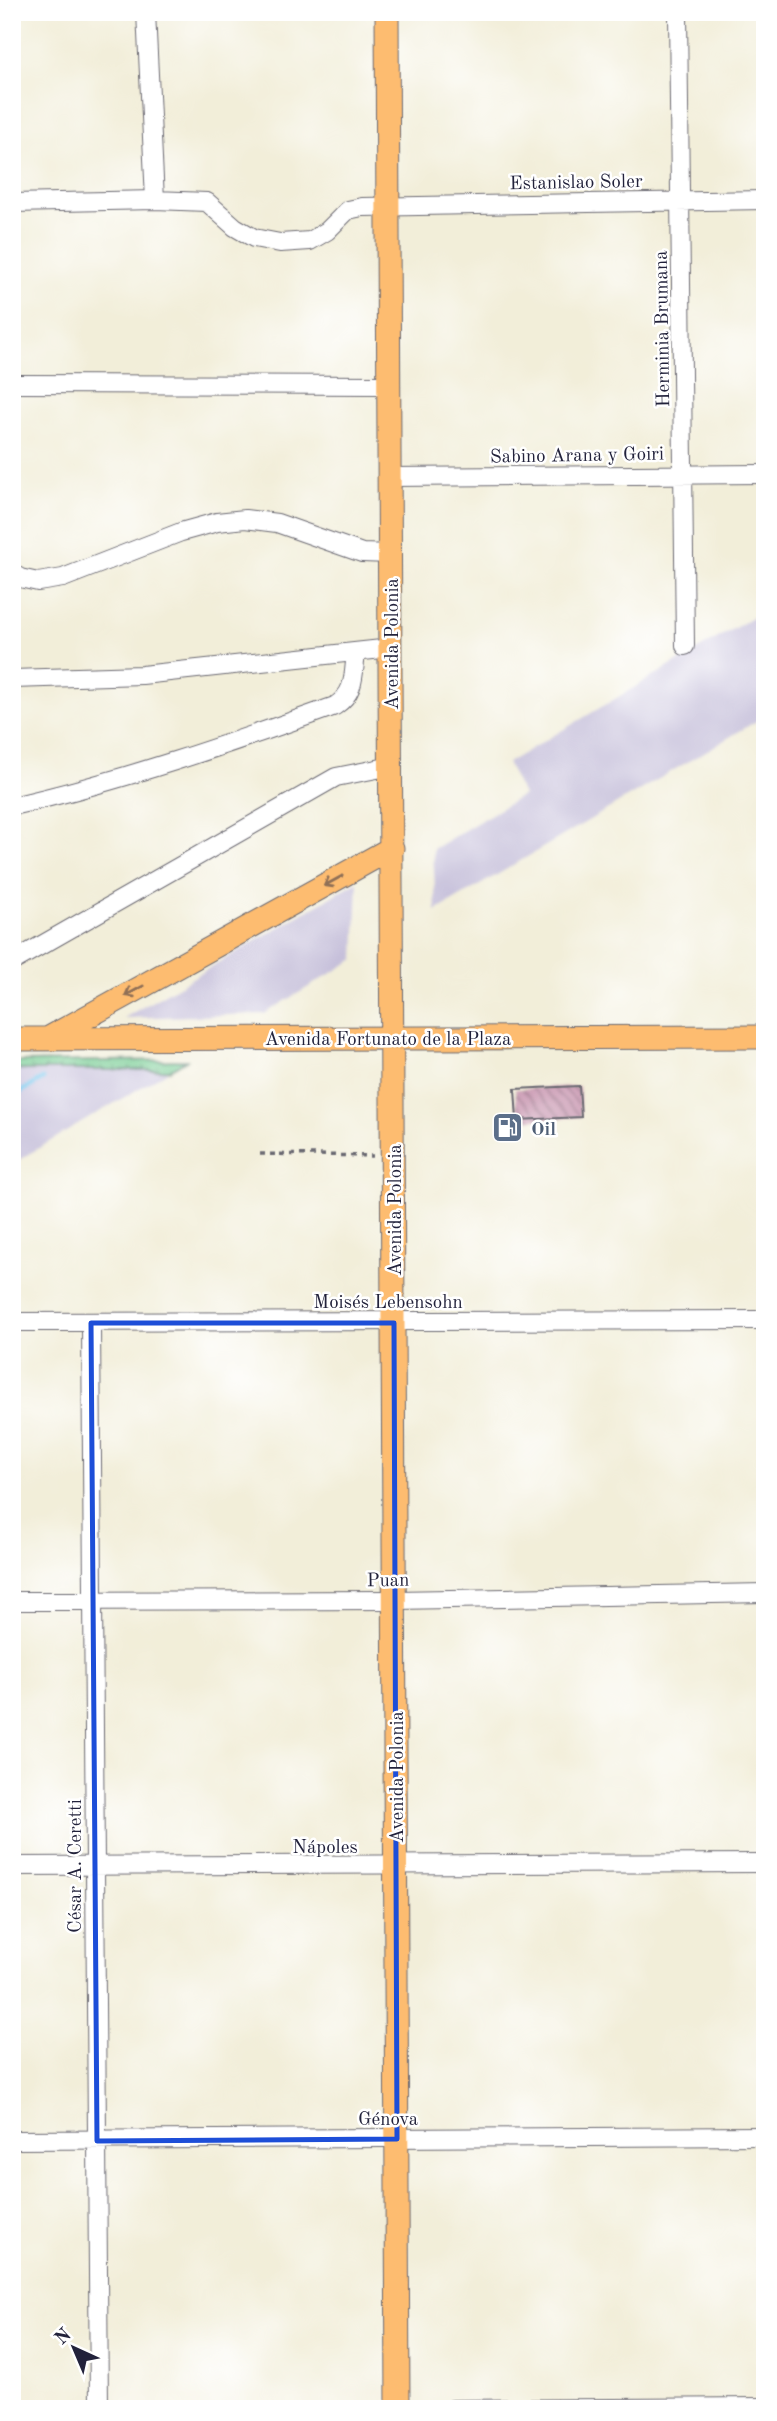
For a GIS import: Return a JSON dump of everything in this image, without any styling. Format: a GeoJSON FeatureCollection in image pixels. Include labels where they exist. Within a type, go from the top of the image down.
{"type":"FeatureCollection","features":[{"type":"Feature","properties":{"kind":"main road","name":"Avenida Polonia"},"geometry":{"type":"LineString","coordinates":[[387,12],[398,2409]]}},
{"type":"Feature","properties":{"kind":"main road"},"geometry":{"type":"LineString","coordinates":[[48,1039],[392,848]]}},
{"type":"Feature","properties":{"kind":"main road","name":"Avenida Fortunato de la Plaza"},"geometry":{"type":"LineString","coordinates":[[12,1039],[765,1037]]}},
{"type":"Feature","properties":{"kind":"street"},"geometry":{"type":"LineString","coordinates":[[146,12],[155,200]]}},
{"type":"Feature","properties":{"kind":"street","name":"Herminia Brumana"},"geometry":{"type":"LineString","coordinates":[[678,12],[685,646]]}},
{"type":"Feature","properties":{"kind":"street","name":"Estanislao Soler"},"geometry":{"type":"LineString","coordinates":[[12,203],[155,200],[207,202],[235,227],[254,238],[280,243],[310,241],[327,232],[348,210],[388,204],[765,200]]}},
{"type":"Feature","properties":{"kind":"street"},"geometry":{"type":"LineString","coordinates":[[12,384],[390,385]]}},
{"type":"Feature","properties":{"kind":"street","name":"Sabino Arana y Goiri"},"geometry":{"type":"LineString","coordinates":[[390,477],[765,474]]}},
{"type":"Feature","properties":{"kind":"street"},"geometry":{"type":"LineString","coordinates":[[12,573],[20,578],[38,582],[63,578],[181,532],[216,522],[245,519],[277,523],[362,553],[390,554]]}},
{"type":"Feature","properties":{"kind":"street"},"geometry":{"type":"LineString","coordinates":[[12,679],[142,675],[391,648]]}},
{"type":"Feature","properties":{"kind":"street"},"geometry":{"type":"LineString","coordinates":[[12,806],[125,776],[335,706],[351,692],[356,652]]}},
{"type":"Feature","properties":{"kind":"street"},"geometry":{"type":"LineString","coordinates":[[12,962],[336,777],[392,766]]}},
{"type":"Feature","properties":{"kind":"street","name":"Moisés Lebensohn"},"geometry":{"type":"LineString","coordinates":[[12,1322],[765,1320]]}},
{"type":"Feature","properties":{"kind":"street","name":"César A. Ceretti"},"geometry":{"type":"LineString","coordinates":[[91,1323],[99,2409]]}},
{"type":"Feature","properties":{"kind":"street","name":"Puan"},"geometry":{"type":"LineString","coordinates":[[12,1601],[396,1600],[765,1593]]}},
{"type":"Feature","properties":{"kind":"street","name":"Nápoles"},"geometry":{"type":"LineString","coordinates":[[12,1866],[765,1863]]}},
{"type":"Feature","properties":{"kind":"street","name":"Génova"},"geometry":{"type":"LineString","coordinates":[[12,2140],[765,2136]]}},
{"type":"Feature","properties":{"kind":"street"},"geometry":{"type":"LineString","coordinates":[[453,2409],[765,2407]]}},
{"type":"Feature","properties":{"kind":"path"},"geometry":{"type":"LineString","coordinates":[[260,1154],[394,1157]]}},
{"type":"Feature","properties":{"kind":"highlighted area"},"geometry":{"type":"Polygon","coordinates":[[[91,1323],[394,1323],[397,2139],[97,2141],[91,1323]]]}},
{"type":"Feature","properties":{"kind":"shaded area"},"geometry":{"type":"Polygon","coordinates":[[[765,610],[765,716],[436,911],[433,849],[523,795],[507,763],[765,610]]]}},
{"type":"Feature","properties":{"kind":"shaded area"},"geometry":{"type":"Polygon","coordinates":[[[358,881],[355,959],[264,1014],[124,1018],[358,881]]]}},
{"type":"Feature","properties":{"kind":"shaded area"},"geometry":{"type":"Polygon","coordinates":[[[12,1070],[170,1070],[12,1164],[12,1070]]]}},
{"type":"Feature","properties":{"kind":"green space"},"geometry":{"type":"Polygon","coordinates":[[[186,1060],[170,1070],[12,1070],[12,1062],[186,1060]]]}},
{"type":"Feature","properties":{"kind":"building"},"geometry":{"type":"Polygon","coordinates":[[[579,1086],[581,1117],[517,1120],[515,1089],[579,1086]]]}},
{"type":"Feature","properties":{"kind":"waterway"},"geometry":{"type":"LineString","coordinates":[[12,1097],[43,1079]]}},
{"type":"Feature","properties":{"kind":"place","name":"Oil"},"geometry":{"type":"Point","coordinates":[508,1128]}}]}
